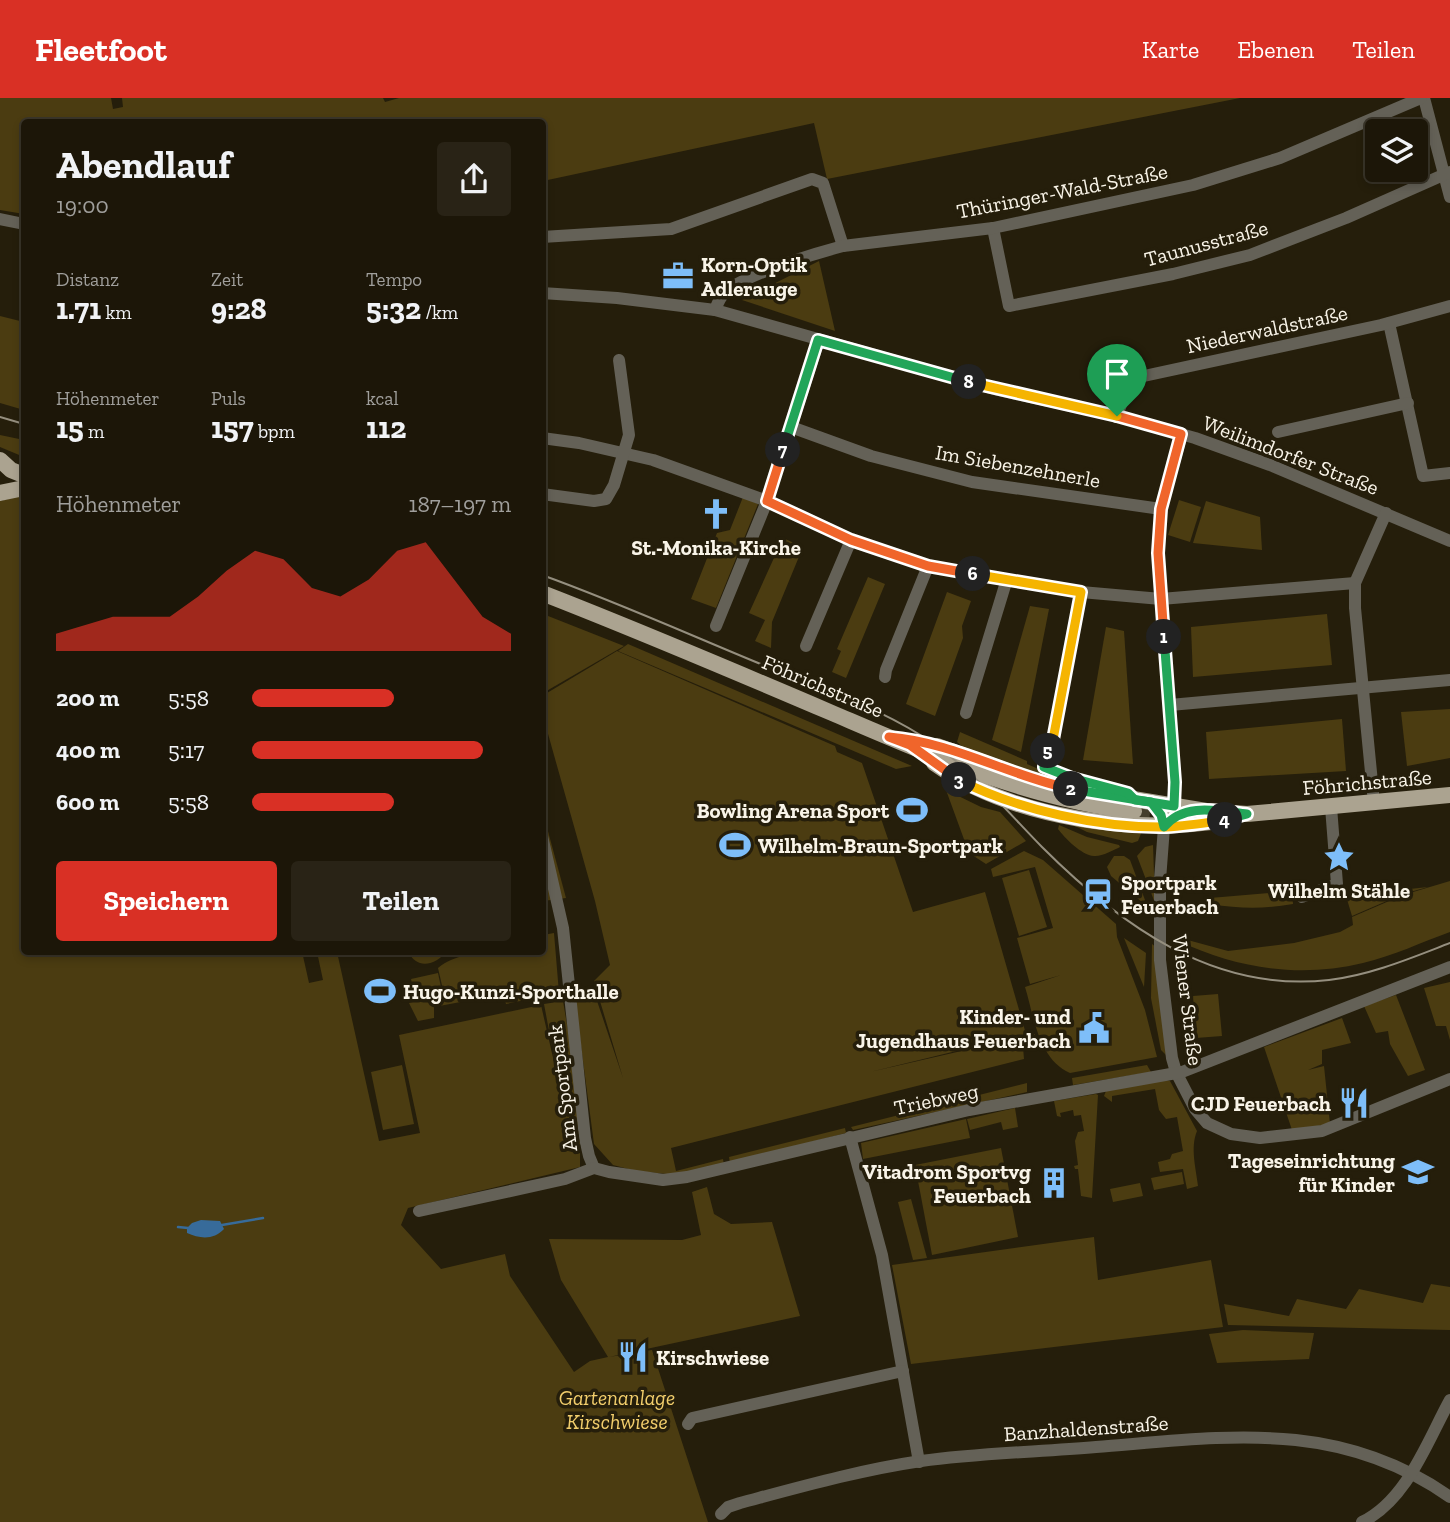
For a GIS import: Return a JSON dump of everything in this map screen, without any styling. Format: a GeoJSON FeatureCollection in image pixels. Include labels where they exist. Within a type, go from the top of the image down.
{"type":"FeatureCollection","features":[{"type":"Feature","properties":{"kind":"main road"},"geometry":{"type":"LineString","coordinates":[[0,460],[13,485]]}},
{"type":"Feature","properties":{"kind":"main road"},"geometry":{"type":"LineString","coordinates":[[0,476],[13,485]]}},
{"type":"Feature","properties":{"kind":"main road","name":"Föhrichstraße"},"geometry":{"type":"LineString","coordinates":[[546,595],[963,768],[1042,794],[1082,803],[1163,813],[1247,814],[1450,795]]}},
{"type":"Feature","properties":{"kind":"main road"},"geometry":{"type":"LineString","coordinates":[[889,737],[915,739],[1032,780],[1163,813]]}},
{"type":"Feature","properties":{"kind":"street"},"geometry":{"type":"LineString","coordinates":[[1422,98],[1447,174],[1450,197]]}},
{"type":"Feature","properties":{"kind":"street","name":"Thüringer-Wald-Straße"},"geometry":{"type":"LineString","coordinates":[[715,310],[718,300],[725,292],[737,285],[793,261],[843,246],[993,228],[1225,176],[1280,158],[1422,98]]}},
{"type":"Feature","properties":{"kind":"street","name":"Taunusstraße"},"geometry":{"type":"LineString","coordinates":[[993,228],[1009,306],[1173,274],[1250,255],[1346,218],[1447,174]]}},
{"type":"Feature","properties":{"kind":"street"},"geometry":{"type":"LineString","coordinates":[[546,237],[671,229],[812,179],[823,183],[843,246]]}},
{"type":"Feature","properties":{"kind":"street"},"geometry":{"type":"LineString","coordinates":[[0,219],[21,223]]}},
{"type":"Feature","properties":{"kind":"street","name":"Weilimdorfer Straße"},"geometry":{"type":"LineString","coordinates":[[546,293],[629,299],[715,310],[998,390],[1117,416],[1181,434],[1270,465],[1450,541]]}},
{"type":"Feature","properties":{"kind":"street","name":"Niederwaldstraße"},"geometry":{"type":"LineString","coordinates":[[1117,416],[1130,379],[1389,323],[1450,306]]}},
{"type":"Feature","properties":{"kind":"street"},"geometry":{"type":"LineString","coordinates":[[1389,323],[1423,476],[1450,473]]}},
{"type":"Feature","properties":{"kind":"street"},"geometry":{"type":"LineString","coordinates":[[716,626],[767,501],[818,340]]}},
{"type":"Feature","properties":{"kind":"street"},"geometry":{"type":"LineString","coordinates":[[546,495],[594,501],[607,499],[629,435],[619,360]]}},
{"type":"Feature","properties":{"kind":"street"},"geometry":{"type":"LineString","coordinates":[[1278,432],[1408,403]]}},
{"type":"Feature","properties":{"kind":"street","name":"Im Siebenzehnerle"},"geometry":{"type":"LineString","coordinates":[[790,427],[871,456],[972,482],[1161,509]]}},
{"type":"Feature","properties":{"kind":"street","name":"Wiener Straße"},"geometry":{"type":"LineString","coordinates":[[1181,434],[1161,509],[1158,553],[1175,782],[1163,813],[1160,961],[1176,1072],[1195,1109],[1207,1123],[1231,1134],[1260,1138],[1322,1132],[1450,1079]]}},
{"type":"Feature","properties":{"kind":"street"},"geometry":{"type":"LineString","coordinates":[[546,439],[579,443],[653,460],[767,501],[851,540],[928,566],[1081,592],[1161,599],[1355,583]]}},
{"type":"Feature","properties":{"kind":"street"},"geometry":{"type":"LineString","coordinates":[[1374,803],[1355,608],[1355,583],[1386,513]]}},
{"type":"Feature","properties":{"kind":"street"},"geometry":{"type":"LineString","coordinates":[[806,646],[851,540]]}},
{"type":"Feature","properties":{"kind":"street"},"geometry":{"type":"LineString","coordinates":[[885,677],[928,566]]}},
{"type":"Feature","properties":{"kind":"street"},"geometry":{"type":"LineString","coordinates":[[966,713],[1007,579]]}},
{"type":"Feature","properties":{"kind":"street"},"geometry":{"type":"LineString","coordinates":[[1081,592],[1051,750],[1045,754],[1044,767],[1072,778],[1128,793],[1163,813]]}},
{"type":"Feature","properties":{"kind":"street"},"geometry":{"type":"LineString","coordinates":[[1170,705],[1450,680]]}},
{"type":"Feature","properties":{"kind":"street"},"geometry":{"type":"LineString","coordinates":[[1302,897],[1337,884],[1331,807]]}},
{"type":"Feature","properties":{"kind":"street","name":"Am Sportpark"},"geometry":{"type":"LineString","coordinates":[[546,854],[563,928],[585,1138],[594,1168]]}},
{"type":"Feature","properties":{"kind":"street","name":"Triebweg"},"geometry":{"type":"LineString","coordinates":[[594,1168],[663,1180],[760,1160],[969,1110],[1176,1072],[1450,967]]}},
{"type":"Feature","properties":{"kind":"street"},"geometry":{"type":"LineString","coordinates":[[850,1137],[882,1255],[919,1462]]}},
{"type":"Feature","properties":{"kind":"street"},"geometry":{"type":"LineString","coordinates":[[419,1211],[565,1179],[594,1168]]}},
{"type":"Feature","properties":{"kind":"street"},"geometry":{"type":"LineString","coordinates":[[688,1424],[692,1418],[903,1371]]}},
{"type":"Feature","properties":{"kind":"street"},"geometry":{"type":"LineString","coordinates":[[1362,1522],[1373,1517],[1400,1489],[1450,1400]]}},
{"type":"Feature","properties":{"kind":"street","name":"Banzhaldenstraße"},"geometry":{"type":"LineString","coordinates":[[720,1514],[728,1507],[740,1503],[919,1462],[969,1455],[1251,1436],[1303,1440],[1374,1457],[1411,1473],[1450,1497]]}},
{"type":"Feature","properties":{"kind":"green space"},"geometry":{"type":"Polygon","coordinates":[[[0,98],[111,98],[113,109],[123,107],[122,98],[383,98],[385,102],[399,98],[1240,98],[827,179],[814,123],[546,180],[546,119],[21,119],[21,214],[0,210],[0,98]]]}},
{"type":"Feature","properties":{"kind":"green space"},"geometry":{"type":"Polygon","coordinates":[[[819,261],[835,331],[742,300],[819,261]]]}},
{"type":"Feature","properties":{"kind":"green space"},"geometry":{"type":"Polygon","coordinates":[[[0,316],[21,321],[21,409],[0,403],[0,316]]]}},
{"type":"Feature","properties":{"kind":"green space"},"geometry":{"type":"Polygon","coordinates":[[[0,435],[21,439],[21,456],[0,447],[0,435]]]}},
{"type":"Feature","properties":{"kind":"green space","name":"Gartenanlage Kirschwiese"},"geometry":{"type":"Polygon","coordinates":[[[21,496],[21,955],[306,955],[303,956],[309,983],[323,980],[318,955],[338,955],[379,1141],[420,1133],[399,1035],[541,1005],[559,1084],[544,1004],[563,1001],[580,1101],[580,1167],[408,1208],[401,1225],[441,1269],[505,1254],[510,1276],[574,1372],[590,1361],[608,1357],[561,1280],[549,1239],[682,1240],[701,1235],[692,1192],[707,1187],[714,1214],[731,1224],[772,1222],[800,1316],[609,1357],[652,1350],[708,1522],[0,1522],[0,501],[21,496]]]}},
{"type":"Feature","properties":{"kind":"green space"},"geometry":{"type":"Polygon","coordinates":[[[743,497],[758,504],[716,608],[691,599],[717,533],[730,530],[743,497]]]}},
{"type":"Feature","properties":{"kind":"green space"},"geometry":{"type":"Polygon","coordinates":[[[1179,500],[1201,507],[1190,542],[1168,535],[1179,500]]]}},
{"type":"Feature","properties":{"kind":"green space"},"geometry":{"type":"Polygon","coordinates":[[[1206,501],[1260,517],[1262,550],[1193,543],[1206,501]]]}},
{"type":"Feature","properties":{"kind":"green space"},"geometry":{"type":"Polygon","coordinates":[[[783,538],[803,547],[772,622],[771,648],[755,641],[765,620],[749,613],[783,538]]]}},
{"type":"Feature","properties":{"kind":"green space"},"geometry":{"type":"Polygon","coordinates":[[[868,577],[885,584],[846,678],[832,672],[841,651],[837,649],[868,577]]]}},
{"type":"Feature","properties":{"kind":"green space"},"geometry":{"type":"Polygon","coordinates":[[[947,592],[971,601],[962,626],[963,638],[935,716],[906,704],[947,592]]]}},
{"type":"Feature","properties":{"kind":"green space"},"geometry":{"type":"Polygon","coordinates":[[[1030,606],[1049,609],[1021,752],[992,740],[1030,606]]]}},
{"type":"Feature","properties":{"kind":"green space"},"geometry":{"type":"Polygon","coordinates":[[[1327,614],[1332,665],[1193,677],[1191,627],[1327,614]]]}},
{"type":"Feature","properties":{"kind":"green space"},"geometry":{"type":"Polygon","coordinates":[[[546,615],[624,646],[546,691],[546,615]]]}},
{"type":"Feature","properties":{"kind":"green space"},"geometry":{"type":"Polygon","coordinates":[[[1106,627],[1124,631],[1133,764],[1083,760],[1106,627]]]}},
{"type":"Feature","properties":{"kind":"green space"},"geometry":{"type":"Polygon","coordinates":[[[628,644],[912,766],[896,769],[618,651],[628,644]]]}},
{"type":"Feature","properties":{"kind":"green space","name":"Wilhelm-Braun-Sportpark"},"geometry":{"type":"Polygon","coordinates":[[[617,651],[835,746],[837,752],[862,763],[913,912],[985,892],[1026,1034],[870,1072],[1035,1034],[1032,1044],[1023,1047],[1024,1059],[671,1148],[676,1171],[723,1159],[724,1165],[678,1175],[636,1171],[613,1165],[594,1144],[574,993],[593,989],[623,1078],[594,981],[610,965],[595,901],[546,727],[546,694],[617,651]]]}},
{"type":"Feature","properties":{"kind":"green space"},"geometry":{"type":"Polygon","coordinates":[[[1450,709],[1450,758],[1407,766],[1401,712],[1450,709]]]}},
{"type":"Feature","properties":{"kind":"green space"},"geometry":{"type":"Polygon","coordinates":[[[1342,719],[1346,771],[1209,779],[1206,732],[1342,719]]]}},
{"type":"Feature","properties":{"kind":"green space"},"geometry":{"type":"Polygon","coordinates":[[[960,732],[1070,783],[1069,785],[967,751],[957,742],[960,732]]]}},
{"type":"Feature","properties":{"kind":"green space"},"geometry":{"type":"Polygon","coordinates":[[[946,790],[981,807],[1000,812],[1026,841],[986,864],[969,853],[946,790]]]}},
{"type":"Feature","properties":{"kind":"green space"},"geometry":{"type":"Polygon","coordinates":[[[546,824],[566,898],[546,900],[546,824]]]}},
{"type":"Feature","properties":{"kind":"green space"},"geometry":{"type":"Polygon","coordinates":[[[1059,825],[1120,847],[1100,855],[1089,855],[1069,841],[1058,829],[1059,825]]]}},
{"type":"Feature","properties":{"kind":"green space"},"geometry":{"type":"Polygon","coordinates":[[[1073,825],[1142,831],[1138,841],[1132,843],[1087,832],[1073,825]]]}},
{"type":"Feature","properties":{"kind":"green space"},"geometry":{"type":"Polygon","coordinates":[[[1153,845],[1155,903],[1137,856],[1145,847],[1153,845]]]}},
{"type":"Feature","properties":{"kind":"green space"},"geometry":{"type":"Polygon","coordinates":[[[1024,851],[1043,860],[1116,924],[1117,937],[1145,1010],[1157,1057],[1070,1073],[1051,1058],[1039,1036],[1025,987],[1061,975],[1030,984],[1017,938],[1053,928],[1035,867],[993,877],[991,869],[1024,851]]]}},
{"type":"Feature","properties":{"kind":"green space"},"geometry":{"type":"Polygon","coordinates":[[[1114,856],[1124,856],[1130,860],[1145,900],[1143,903],[1111,876],[1107,867],[1114,856]]]}},
{"type":"Feature","properties":{"kind":"green space"},"geometry":{"type":"Polygon","coordinates":[[[1029,870],[1047,927],[1019,936],[1002,878],[1029,870]]]}},
{"type":"Feature","properties":{"kind":"green space"},"geometry":{"type":"Polygon","coordinates":[[[1450,881],[1450,932],[1363,963],[1316,970],[1269,968],[1224,958],[1179,941],[1184,939],[1228,951],[1294,943],[1340,932],[1353,925],[1352,917],[1403,895],[1450,881]]]}},
{"type":"Feature","properties":{"kind":"green space"},"geometry":{"type":"Polygon","coordinates":[[[1428,887],[1403,894],[1352,916],[1346,896],[1428,887]]]}},
{"type":"Feature","properties":{"kind":"green space"},"geometry":{"type":"Polygon","coordinates":[[[1292,891],[1293,904],[1272,907],[1222,906],[1211,904],[1210,898],[1292,891]]]}},
{"type":"Feature","properties":{"kind":"green space"},"geometry":{"type":"Polygon","coordinates":[[[554,933],[559,993],[506,1004],[503,994],[434,1007],[434,1018],[418,1021],[409,1003],[444,994],[438,968],[448,961],[469,955],[546,955],[546,934],[554,933]]]}},
{"type":"Feature","properties":{"kind":"green space"},"geometry":{"type":"Polygon","coordinates":[[[1124,938],[1146,953],[1144,987],[1124,938]]]}},
{"type":"Feature","properties":{"kind":"green space"},"geometry":{"type":"Polygon","coordinates":[[[1152,944],[1157,948],[1166,1055],[1161,1050],[1151,998],[1152,944]]]}},
{"type":"Feature","properties":{"kind":"green space"},"geometry":{"type":"Polygon","coordinates":[[[411,955],[443,955],[436,961],[425,964],[411,955]]]}},
{"type":"Feature","properties":{"kind":"green space"},"geometry":{"type":"Polygon","coordinates":[[[438,973],[442,992],[415,997],[411,979],[438,973]]]}},
{"type":"Feature","properties":{"kind":"green space"},"geometry":{"type":"Polygon","coordinates":[[[1450,982],[1450,1040],[1446,1026],[1436,1026],[1424,988],[1450,982]]]}},
{"type":"Feature","properties":{"kind":"green space"},"geometry":{"type":"Polygon","coordinates":[[[1218,994],[1222,1036],[1196,1038],[1193,996],[1218,994]]]}},
{"type":"Feature","properties":{"kind":"green space"},"geometry":{"type":"Polygon","coordinates":[[[1396,995],[1425,1070],[1408,1076],[1390,1044],[1388,1031],[1376,1033],[1364,1006],[1396,995]]]}},
{"type":"Feature","properties":{"kind":"green space"},"geometry":{"type":"Polygon","coordinates":[[[1342,1018],[1351,1043],[1322,1050],[1322,1064],[1308,1070],[1324,1066],[1330,1124],[1292,1130],[1264,1047],[1342,1018]]]}},
{"type":"Feature","properties":{"kind":"green space"},"geometry":{"type":"Polygon","coordinates":[[[402,1065],[414,1124],[383,1130],[371,1072],[402,1065]]]}},
{"type":"Feature","properties":{"kind":"green space"},"geometry":{"type":"Polygon","coordinates":[[[1147,1065],[1151,1072],[1073,1085],[1072,1078],[1147,1065]]]}},
{"type":"Feature","properties":{"kind":"green space"},"geometry":{"type":"Polygon","coordinates":[[[1170,1081],[1197,1131],[1194,1151],[1198,1186],[1187,1189],[1183,1169],[1160,1172],[1158,1162],[1183,1151],[1177,1117],[1166,1119],[1159,1110],[1155,1089],[1112,1096],[1112,1102],[1104,1096],[1106,1091],[1170,1081]]]}},
{"type":"Feature","properties":{"kind":"green space"},"geometry":{"type":"Polygon","coordinates":[[[1027,1083],[1027,1092],[853,1130],[851,1127],[1027,1083]]]}},
{"type":"Feature","properties":{"kind":"green space"},"geometry":{"type":"Polygon","coordinates":[[[1096,1094],[1092,1198],[1081,1196],[1078,1169],[1074,1166],[1078,1165],[1075,1141],[1078,1132],[1084,1131],[1081,1115],[1074,1116],[1073,1110],[1060,1113],[1061,1117],[1057,1116],[1054,1101],[1096,1094]]]}},
{"type":"Feature","properties":{"kind":"green space"},"geometry":{"type":"Polygon","coordinates":[[[1015,1108],[1018,1127],[1003,1130],[1001,1122],[970,1130],[967,1119],[1015,1108]]]}},
{"type":"Feature","properties":{"kind":"green space"},"geometry":{"type":"Polygon","coordinates":[[[966,1119],[970,1138],[863,1159],[861,1143],[966,1119]]]}},
{"type":"Feature","properties":{"kind":"green space"},"geometry":{"type":"Polygon","coordinates":[[[845,1128],[846,1133],[730,1163],[729,1157],[845,1128]]]}},
{"type":"Feature","properties":{"kind":"green space"},"geometry":{"type":"Polygon","coordinates":[[[1001,1148],[1018,1237],[932,1255],[915,1165],[1001,1148]]]}},
{"type":"Feature","properties":{"kind":"green space"},"geometry":{"type":"Polygon","coordinates":[[[1182,1172],[1184,1184],[1154,1190],[1151,1178],[1182,1172]]]}},
{"type":"Feature","properties":{"kind":"green space"},"geometry":{"type":"Polygon","coordinates":[[[1140,1183],[1143,1196],[1113,1202],[1110,1189],[1140,1183]]]}},
{"type":"Feature","properties":{"kind":"green space"},"geometry":{"type":"Polygon","coordinates":[[[911,1199],[927,1258],[913,1260],[898,1202],[911,1199]]]}},
{"type":"Feature","properties":{"kind":"green space"},"geometry":{"type":"Polygon","coordinates":[[[1094,1237],[1098,1280],[1211,1260],[1223,1327],[911,1364],[892,1265],[1094,1237]]]}},
{"type":"Feature","properties":{"kind":"green space"},"geometry":{"type":"Polygon","coordinates":[[[1431,1284],[1450,1287],[1450,1330],[1228,1325],[1224,1304],[1289,1316],[1297,1299],[1346,1309],[1359,1289],[1423,1303],[1431,1284]]]}},
{"type":"Feature","properties":{"kind":"green space"},"geometry":{"type":"Polygon","coordinates":[[[1243,1330],[1314,1333],[1309,1359],[1217,1363],[1209,1334],[1243,1330]]]}},
{"type":"Feature","properties":{"kind":"water"},"geometry":{"type":"Polygon","coordinates":[[[201,1220],[220,1221],[224,1229],[207,1237],[187,1233],[187,1228],[192,1223],[201,1220]]]}},
{"type":"Feature","properties":{"kind":"waterway"},"geometry":{"type":"LineString","coordinates":[[222,1225],[263,1218]]}},
{"type":"Feature","properties":{"kind":"waterway"},"geometry":{"type":"LineString","coordinates":[[178,1227],[188,1228]]}},
{"type":"Feature","properties":{"kind":"tunnel"},"geometry":{"type":"LineString","coordinates":[[1134,811],[1196,816]]}},
{"type":"Feature","properties":{"kind":"tram line"},"geometry":{"type":"LineString","coordinates":[[0,417],[21,423]]}},
{"type":"Feature","properties":{"kind":"tram line"},"geometry":{"type":"LineString","coordinates":[[546,576],[844,697],[922,736],[971,774],[1042,847],[1103,903],[1171,948],[1208,964],[1246,976],[1287,981],[1329,980],[1375,970],[1450,943]]}},
{"type":"Feature","properties":{"kind":"place","name":"Korn-Optik Adlerauge"},"geometry":{"type":"Point","coordinates":[678,276]}},
{"type":"Feature","properties":{"kind":"place","name":"St.-Monika-Kirche"},"geometry":{"type":"Point","coordinates":[716,514]}},
{"type":"Feature","properties":{"kind":"place","name":"Bowling Arena Sport"},"geometry":{"type":"Point","coordinates":[912,810]}},
{"type":"Feature","properties":{"kind":"place","name":"Wilhelm-Braun-Sportpark"},"geometry":{"type":"Point","coordinates":[735,845]}},
{"type":"Feature","properties":{"kind":"place","name":"Wilhelm Stähle"},"geometry":{"type":"Point","coordinates":[1339,857]}},
{"type":"Feature","properties":{"kind":"place","name":"Sportpark Feuerbach"},"geometry":{"type":"Point","coordinates":[1098,894]}},
{"type":"Feature","properties":{"kind":"place","name":"Hugo-Kunzi-Sporthalle"},"geometry":{"type":"Point","coordinates":[380,991]}},
{"type":"Feature","properties":{"kind":"place","name":"Kinder- und Jugendhaus Feuerbach"},"geometry":{"type":"Point","coordinates":[1094,1028]}},
{"type":"Feature","properties":{"kind":"place","name":"CJD Feuerbach"},"geometry":{"type":"Point","coordinates":[1354,1103]}},
{"type":"Feature","properties":{"kind":"place","name":"Tageseinrichtung für Kinder"},"geometry":{"type":"Point","coordinates":[1418,1172]}},
{"type":"Feature","properties":{"kind":"place","name":"Vitadrom Sportvg Feuerbach"},"geometry":{"type":"Point","coordinates":[1054,1183]}},
{"type":"Feature","properties":{"kind":"place","name":"Kirschwiese"},"geometry":{"type":"Point","coordinates":[633,1357]}},
{"type":"Feature","properties":{"kind":"route"},"geometry":{"type":"LineString","coordinates":[[1117,416],[998,390],[818,340],[767,501],[851,540],[928,566],[1081,592],[1051,750],[1045,754],[1044,767],[1072,778],[1128,793],[1135,800],[1151,802],[1161,815],[1164,827],[1180,813],[1196,810],[1247,814],[1227,820],[1179,826],[1164,827],[1148,826],[1111,823],[1028,807],[978,790],[910,745],[889,737],[915,739],[1032,780],[1060,787],[1089,793],[1135,800],[1174,806],[1175,782],[1158,553],[1161,509],[1181,434],[1117,416]]}}]}
